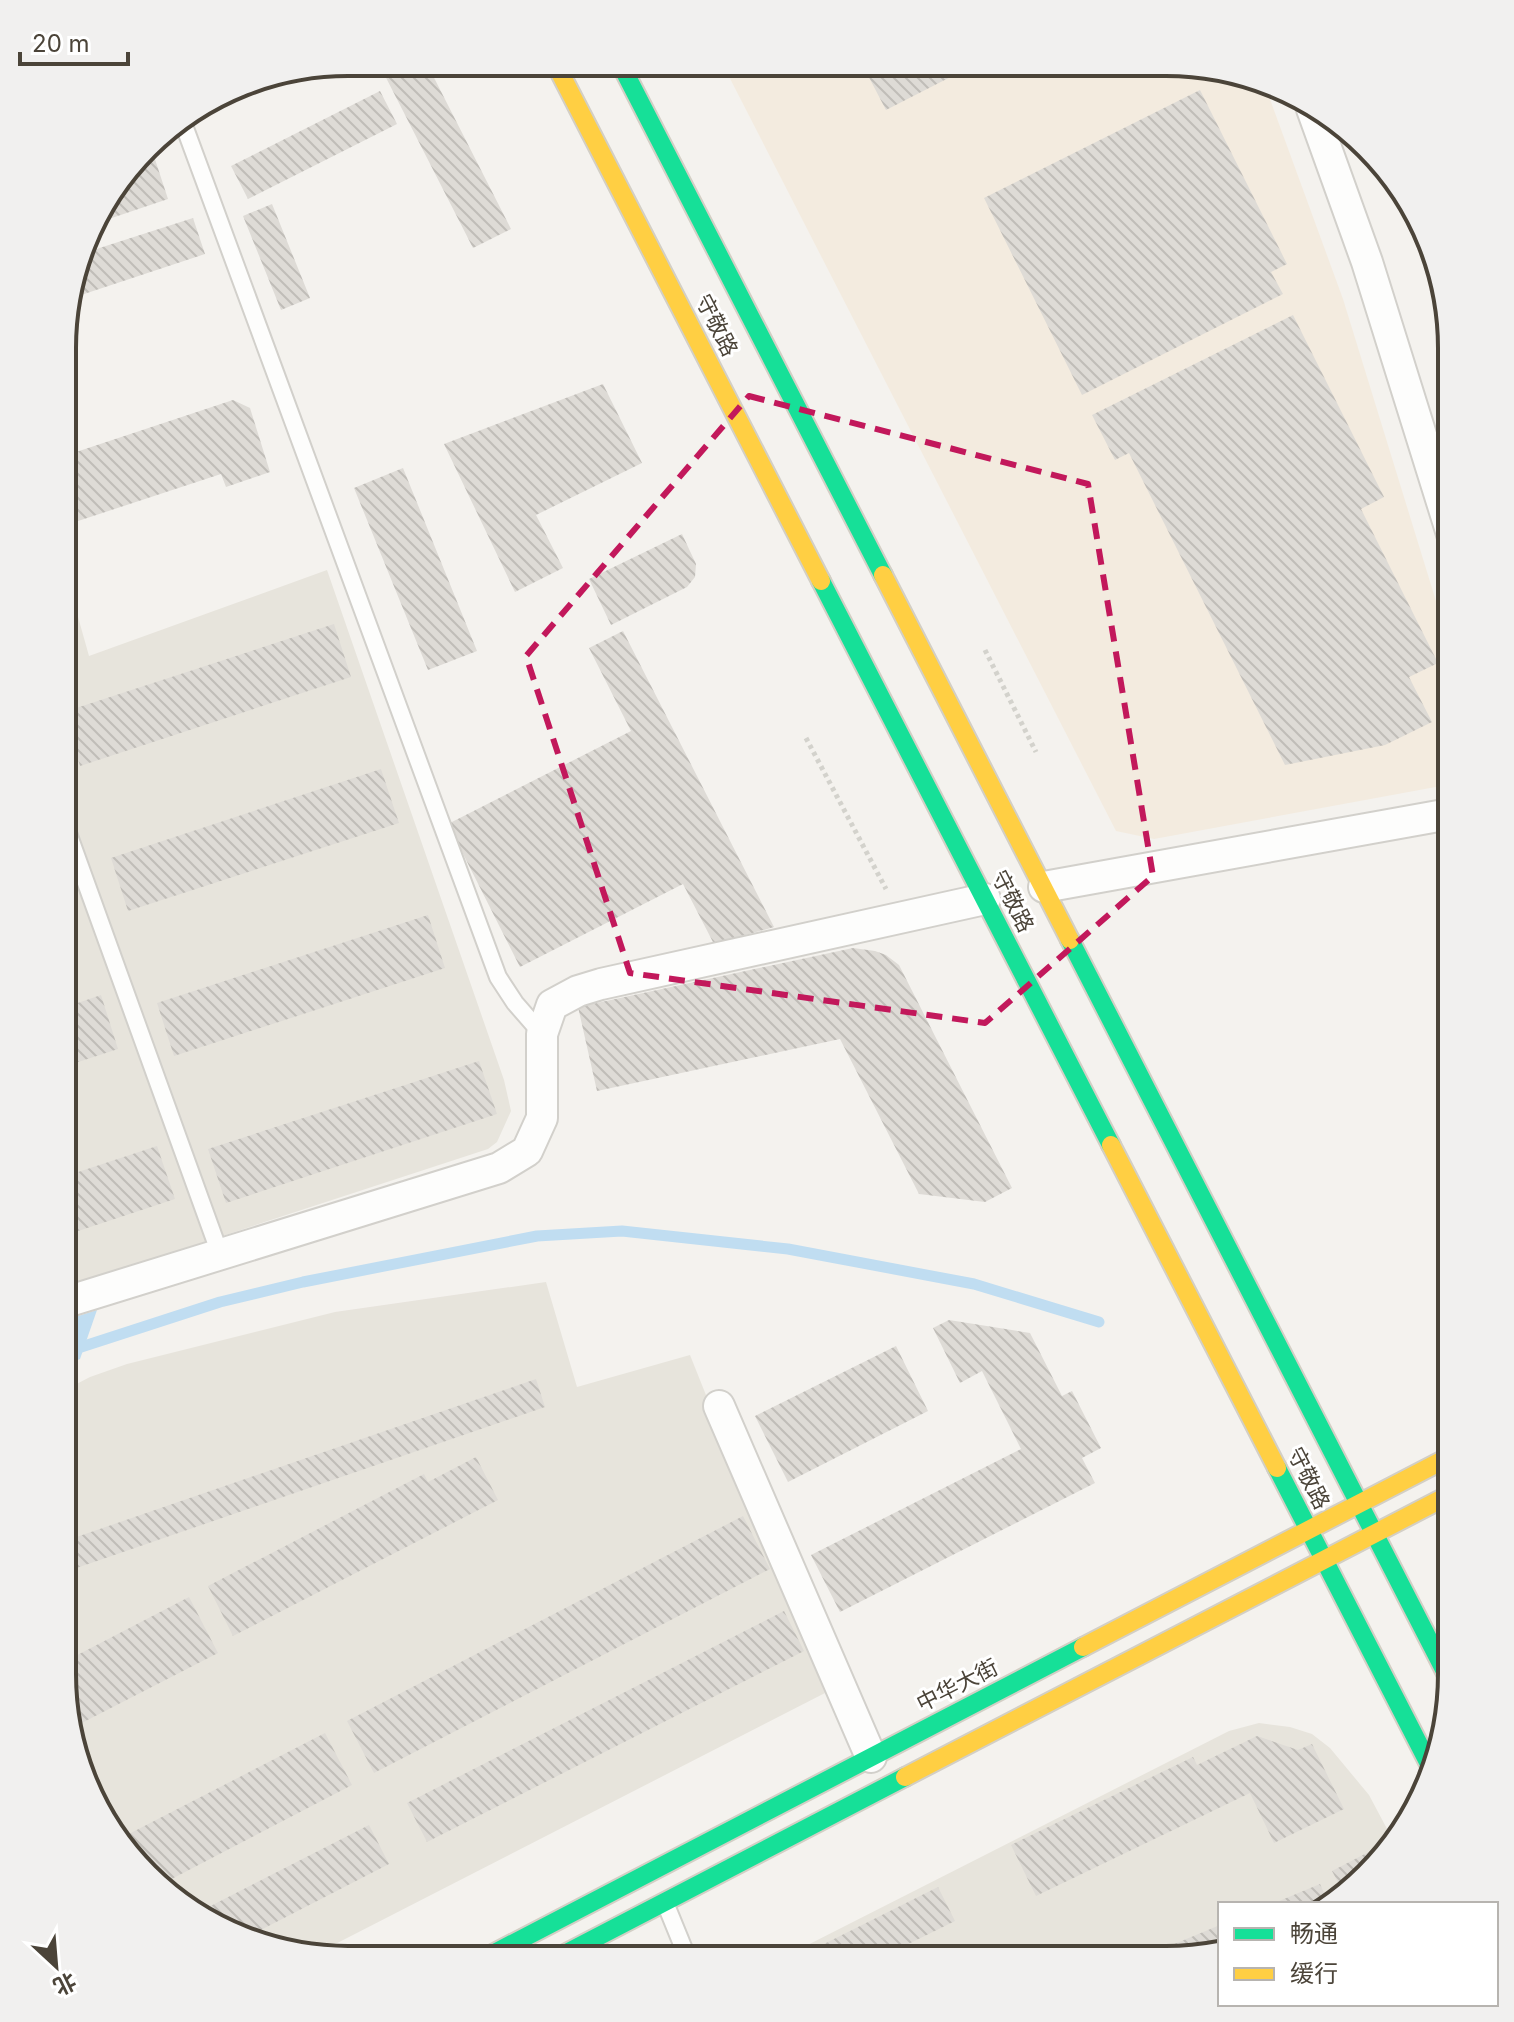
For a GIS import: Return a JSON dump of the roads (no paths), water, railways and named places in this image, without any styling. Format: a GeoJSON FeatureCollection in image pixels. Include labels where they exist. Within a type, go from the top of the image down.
{"type":"FeatureCollection","features":[{"type":"Feature","properties":{"kind":"main road","name":"守敬路"},"geometry":{"type":"LineString","coordinates":[[562,76],[1425,1757]]}},
{"type":"Feature","properties":{"kind":"main road","name":"守敬路"},"geometry":{"type":"LineString","coordinates":[[627,76],[1437,1656]]}},
{"type":"Feature","properties":{"kind":"main road","name":"中华大街"},"geometry":{"type":"LineString","coordinates":[[508,1946],[1437,1463]]}},
{"type":"Feature","properties":{"kind":"main road"},"geometry":{"type":"LineString","coordinates":[[580,1946],[1437,1501]]}},
{"type":"Feature","properties":{"kind":"street"},"geometry":{"type":"LineString","coordinates":[[1317,122],[1367,262],[1438,489]]}},
{"type":"Feature","properties":{"kind":"street"},"geometry":{"type":"LineString","coordinates":[[1044,887],[1438,816]]}},
{"type":"Feature","properties":{"kind":"street"},"geometry":{"type":"LineString","coordinates":[[76,1299],[499,1168],[527,1151],[542,1118],[542,1034],[552,1005],[578,991],[985,899]]}},
{"type":"Feature","properties":{"kind":"street"},"geometry":{"type":"LineString","coordinates":[[719,1406],[871,1757]]}},
{"type":"Feature","properties":{"kind":"lane"},"geometry":{"type":"LineString","coordinates":[[186,130],[498,977],[515,1003],[542,1034]]}},
{"type":"Feature","properties":{"kind":"lane"},"geometry":{"type":"LineString","coordinates":[[76,855],[220,1254]]}},
{"type":"Feature","properties":{"kind":"lane"},"geometry":{"type":"LineString","coordinates":[[665,1902],[683,1946]]}},
{"type":"Feature","properties":{"kind":"water"},"geometry":{"type":"Polygon","coordinates":[[[97,1310],[80,1359],[76,1361],[76,1317],[97,1310]]]}},
{"type":"Feature","properties":{"kind":"waterway"},"geometry":{"type":"LineString","coordinates":[[76,1349],[220,1302],[303,1282],[537,1236],[622,1231],[788,1249],[974,1284],[1099,1322]]}}]}
